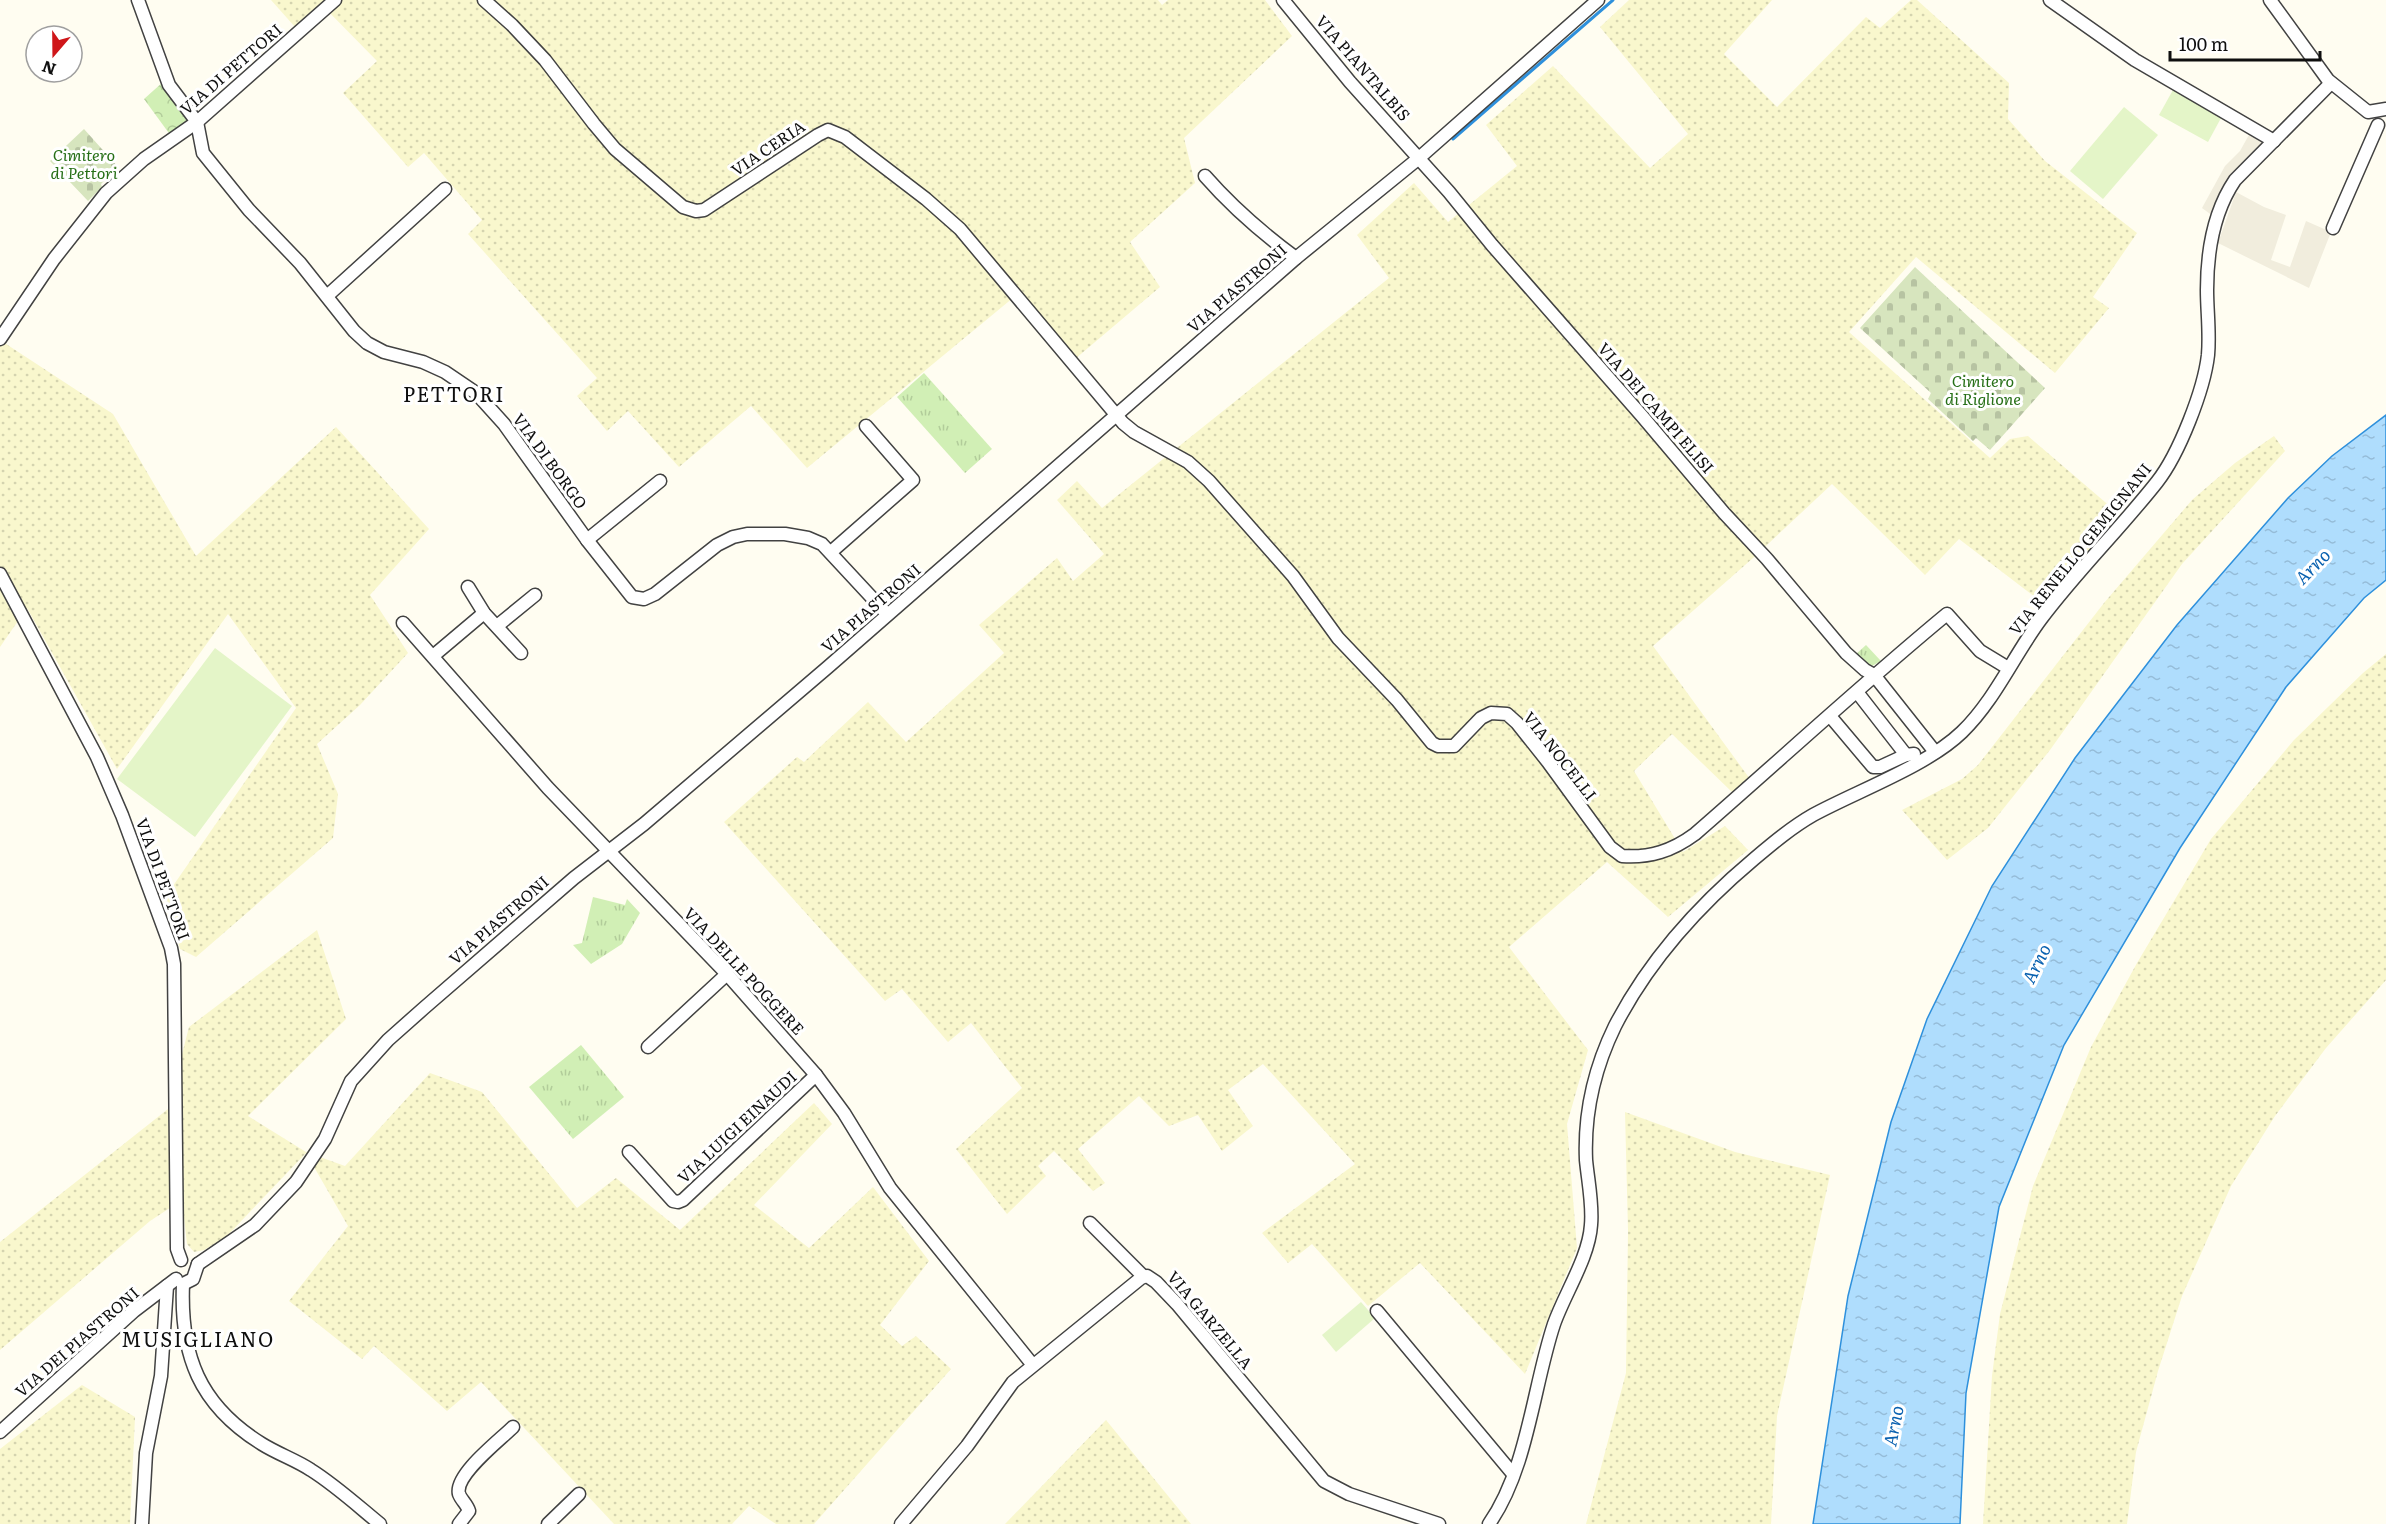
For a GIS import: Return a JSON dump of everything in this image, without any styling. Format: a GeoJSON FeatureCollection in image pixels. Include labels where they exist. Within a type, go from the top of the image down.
{"type":"FeatureCollection","features":[{"type":"Feature","properties":{"kind":"street"},"geometry":{"type":"LineString","coordinates":[[138,0],[169,85],[197,122]]}},
{"type":"Feature","properties":{"kind":"street","name":"VIA DI PETTORI"},"geometry":{"type":"LineString","coordinates":[[0,339],[54,259],[106,193],[144,159],[197,122],[335,0]]}},
{"type":"Feature","properties":{"kind":"street","name":"VIA CERIA"},"geometry":{"type":"LineString","coordinates":[[484,0],[512,25],[545,60],[615,148],[683,207],[696,211],[704,210],[828,130],[845,137],[926,199],[960,229],[999,272],[1116,415]]}},
{"type":"Feature","properties":{"kind":"street","name":"VIA PIANTALBIS"},"geometry":{"type":"LineString","coordinates":[[1283,0],[1350,82],[1419,158]]}},
{"type":"Feature","properties":{"kind":"street","name":"VIA PIASTRONI"},"geometry":{"type":"LineString","coordinates":[[176,1283],[193,1279],[198,1264],[255,1225],[296,1182],[325,1139],[351,1081],[388,1040],[540,907],[609,852],[887,614],[1296,258],[1419,158],[1598,0]]}},
{"type":"Feature","properties":{"kind":"street"},"geometry":{"type":"LineString","coordinates":[[2050,0],[2135,60],[2274,141]]}},
{"type":"Feature","properties":{"kind":"street"},"geometry":{"type":"LineString","coordinates":[[2270,0],[2331,83],[2368,112],[2382,128],[2333,228]]}},
{"type":"Feature","properties":{"kind":"street","name":"VIA RENELLO GEMIGNANI"},"geometry":{"type":"LineString","coordinates":[[1489,1524],[1502,1504],[1513,1474],[1525,1437],[1554,1323],[1590,1236],[1586,1126],[1590,1099],[1596,1074],[1614,1028],[1634,992],[1671,941],[1715,891],[1774,842],[1813,816],[1931,755],[1963,732],[1985,704],[2043,617],[2160,479],[2177,447],[2202,386],[2207,361],[2208,270],[2216,226],[2235,180],[2331,83]]}},
{"type":"Feature","properties":{"kind":"street"},"geometry":{"type":"LineString","coordinates":[[2368,112],[2386,109]]}},
{"type":"Feature","properties":{"kind":"street","name":"VIA DI BORGO"},"geometry":{"type":"LineString","coordinates":[[197,122],[203,153],[249,210],[300,263],[354,331],[367,343],[384,352],[423,362],[446,372],[476,393],[504,424],[587,540],[632,597],[639,599],[648,597],[666,586],[717,545],[733,537],[759,534],[801,536],[815,540],[831,552],[887,614]]}},
{"type":"Feature","properties":{"kind":"street","name":"VIA DI PETTORI"},"geometry":{"type":"LineString","coordinates":[[175,138],[183,137],[200,141]]}},
{"type":"Feature","properties":{"kind":"street","name":"VIA DEI CAMPI ELISI"},"geometry":{"type":"LineString","coordinates":[[1419,158],[1846,653],[1874,675]]}},
{"type":"Feature","properties":{"kind":"street"},"geometry":{"type":"LineString","coordinates":[[1205,176],[1230,205],[1296,258]]}},
{"type":"Feature","properties":{"kind":"street"},"geometry":{"type":"LineString","coordinates":[[327,296],[446,189]]}},
{"type":"Feature","properties":{"kind":"street","name":"VIA NOCELLI"},"geometry":{"type":"LineString","coordinates":[[1116,415],[1134,432],[1188,462],[1209,481],[1293,576],[1338,638],[1397,699],[1432,743],[1438,746],[1454,746],[1481,718],[1491,713],[1507,714],[1548,762],[1610,847],[1622,856],[1660,853],[1684,842],[1947,614],[1980,651],[2008,668]]}},
{"type":"Feature","properties":{"kind":"street"},"geometry":{"type":"LineString","coordinates":[[831,552],[913,480],[866,426]]}},
{"type":"Feature","properties":{"kind":"street"},"geometry":{"type":"LineString","coordinates":[[587,540],[660,482]]}},
{"type":"Feature","properties":{"kind":"street","name":"VIA DI PETTORI"},"geometry":{"type":"LineString","coordinates":[[0,574],[97,757],[122,815],[171,948],[174,964],[177,1249],[181,1260]]}},
{"type":"Feature","properties":{"kind":"street"},"geometry":{"type":"LineString","coordinates":[[468,586],[484,613],[522,653]]}},
{"type":"Feature","properties":{"kind":"street"},"geometry":{"type":"LineString","coordinates":[[497,626],[534,595]]}},
{"type":"Feature","properties":{"kind":"street"},"geometry":{"type":"LineString","coordinates":[[433,656],[484,613]]}},
{"type":"Feature","properties":{"kind":"street","name":"VIA DELLE POGGERE"},"geometry":{"type":"LineString","coordinates":[[403,623],[548,788],[727,974],[816,1075],[844,1113],[890,1188],[1032,1364]]}},
{"type":"Feature","properties":{"kind":"street"},"geometry":{"type":"LineString","coordinates":[[1874,675],[1931,755]]}},
{"type":"Feature","properties":{"kind":"street"},"geometry":{"type":"LineString","coordinates":[[1857,692],[1906,755]]}},
{"type":"Feature","properties":{"kind":"street"},"geometry":{"type":"LineString","coordinates":[[1830,716],[1873,767],[1880,767],[1906,755],[1931,755]]}},
{"type":"Feature","properties":{"kind":"street"},"geometry":{"type":"LineString","coordinates":[[648,1047],[727,974]]}},
{"type":"Feature","properties":{"kind":"street","name":"VIA LUIGI EINAUDI"},"geometry":{"type":"LineString","coordinates":[[629,1152],[673,1201],[683,1200],[816,1075]]}},
{"type":"Feature","properties":{"kind":"street"},"geometry":{"type":"LineString","coordinates":[[1090,1223],[1143,1276]]}},
{"type":"Feature","properties":{"kind":"street"},"geometry":{"type":"LineString","coordinates":[[142,1524],[146,1453],[161,1376],[177,1267],[181,1260],[186,1258],[193,1258],[198,1264]]}},
{"type":"Feature","properties":{"kind":"street","name":"VIA GARZELLA"},"geometry":{"type":"LineString","coordinates":[[901,1524],[967,1446],[1013,1382],[1032,1364],[1143,1276],[1154,1279],[1177,1304],[1324,1481],[1349,1494],[1439,1524]]}},
{"type":"Feature","properties":{"kind":"street"},"geometry":{"type":"LineString","coordinates":[[176,1283],[191,1364],[201,1384],[213,1400],[253,1437],[311,1470],[380,1524]]}},
{"type":"Feature","properties":{"kind":"street","name":"VIA DEI PIASTRONI"},"geometry":{"type":"LineString","coordinates":[[0,1432],[134,1311],[176,1283]]}},
{"type":"Feature","properties":{"kind":"street"},"geometry":{"type":"LineString","coordinates":[[1377,1311],[1513,1474]]}},
{"type":"Feature","properties":{"kind":"street"},"geometry":{"type":"LineString","coordinates":[[459,1524],[469,1511],[459,1497],[459,1490],[465,1475],[513,1427]]}},
{"type":"Feature","properties":{"kind":"street"},"geometry":{"type":"LineString","coordinates":[[548,1524],[579,1494]]}},
{"type":"Feature","properties":{"kind":"shaded area"},"geometry":{"type":"Polygon","coordinates":[[[271,0],[1158,0],[1162,5],[1168,0],[1265,0],[1292,36],[1184,138],[1195,183],[1130,242],[1160,287],[1075,359],[1020,292],[807,468],[751,406],[679,467],[628,411],[607,431],[577,396],[597,378],[468,234],[482,220],[424,153],[408,167],[343,93],[377,61],[321,4],[295,27],[271,0]]]}},
{"type":"Feature","properties":{"kind":"shaded area"},"geometry":{"type":"Polygon","coordinates":[[[1629,0],[1772,0],[1724,54],[1777,107],[1866,17],[1880,28],[1911,0],[1917,0],[2009,83],[2008,119],[2045,161],[2137,233],[2093,297],[2109,308],[2055,373],[1916,257],[1849,332],[1990,458],[2010,439],[2028,436],[2119,514],[2044,604],[1959,539],[1925,575],[1832,484],[1753,558],[1653,646],[1750,779],[1732,792],[1672,734],[1634,771],[1683,852],[1725,826],[1748,850],[1668,917],[1607,862],[1509,947],[1588,1050],[1567,1124],[1577,1248],[1525,1374],[1420,1263],[1368,1306],[1312,1244],[1288,1263],[1262,1233],[1355,1164],[1263,1064],[1228,1090],[1253,1126],[1222,1151],[1198,1115],[1169,1126],[1139,1096],[1078,1149],[1105,1183],[1093,1191],[1054,1151],[1038,1166],[1046,1176],[1007,1214],[956,1149],[1022,1088],[971,1023],[948,1042],[902,989],[885,1001],[724,822],[797,757],[804,762],[868,702],[906,742],[1004,653],[979,625],[1057,558],[1073,581],[1104,554],[1057,500],[1077,481],[1102,508],[1389,278],[1357,235],[1414,183],[1448,222],[1517,166],[1486,125],[1553,66],[1650,168],[1688,134],[1600,27],[1629,0]]]}},
{"type":"Feature","properties":{"kind":"shaded area"},"geometry":{"type":"Polygon","coordinates":[[[2250,133],[2264,142],[2230,177],[2213,216],[2202,208],[2225,166],[2240,151],[2250,133]]]}},
{"type":"Feature","properties":{"kind":"shaded area"},"geometry":{"type":"Polygon","coordinates":[[[2236,192],[2264,207],[2286,215],[2271,260],[2290,267],[2306,221],[2331,232],[2309,288],[2218,243],[2236,192]]]}},
{"type":"Feature","properties":{"kind":"shaded area"},"geometry":{"type":"Polygon","coordinates":[[[0,340],[113,414],[196,556],[336,427],[429,529],[370,595],[408,653],[360,705],[317,744],[338,794],[333,838],[196,957],[180,949],[166,896],[296,708],[228,614],[117,769],[27,608],[0,647],[0,340]]]}},
{"type":"Feature","properties":{"kind":"shaded area"},"geometry":{"type":"Polygon","coordinates":[[[2274,436],[2285,451],[2182,564],[2050,750],[1988,828],[1947,860],[1902,810],[1962,779],[1978,765],[2104,603],[2192,500],[2235,463],[2274,436]]]}},
{"type":"Feature","properties":{"kind":"shaded area"},"geometry":{"type":"Polygon","coordinates":[[[2386,654],[2386,980],[2326,1048],[2275,1116],[2231,1186],[2182,1296],[2158,1371],[2136,1452],[2127,1524],[1983,1524],[1992,1376],[2000,1314],[2033,1186],[2091,1047],[2137,963],[2211,839],[2294,740],[2363,673],[2386,654]]]}},
{"type":"Feature","properties":{"kind":"shaded area"},"geometry":{"type":"Polygon","coordinates":[[[317,930],[346,1019],[248,1116],[306,1152],[345,1166],[430,1073],[482,1092],[577,1208],[616,1178],[680,1230],[814,1103],[832,1124],[754,1205],[809,1248],[873,1187],[929,1261],[880,1325],[902,1346],[916,1336],[951,1369],[814,1524],[776,1524],[749,1506],[732,1524],[614,1524],[481,1382],[447,1411],[374,1346],[362,1359],[289,1301],[348,1226],[306,1153],[226,1237],[204,1250],[194,1252],[187,1244],[182,1200],[150,1221],[0,1350],[0,1242],[168,1109],[189,1027],[317,930]]]}},
{"type":"Feature","properties":{"kind":"shaded area"},"geometry":{"type":"Polygon","coordinates":[[[1625,1112],[1735,1152],[1830,1175],[1777,1416],[1771,1524],[1586,1524],[1626,1373],[1628,1231],[1625,1112]]]}},
{"type":"Feature","properties":{"kind":"shaded area"},"geometry":{"type":"Polygon","coordinates":[[[82,1385],[135,1417],[130,1524],[0,1524],[0,1449],[82,1385]]]}},
{"type":"Feature","properties":{"kind":"shaded area"},"geometry":{"type":"Polygon","coordinates":[[[1106,1420],[1191,1524],[1005,1524],[1106,1420]]]}},
{"type":"Feature","properties":{"kind":"green space"},"geometry":{"type":"Polygon","coordinates":[[[163,82],[188,123],[171,136],[144,99],[163,82]]]}},
{"type":"Feature","properties":{"kind":"green space"},"geometry":{"type":"Polygon","coordinates":[[[2173,90],[2221,118],[2208,142],[2159,115],[2173,90]]]}},
{"type":"Feature","properties":{"kind":"green space"},"geometry":{"type":"Polygon","coordinates":[[[2124,107],[2158,135],[2103,199],[2070,171],[2124,107]]]}},
{"type":"Feature","properties":{"kind":"green space","name":"Cimitero di Pettori"},"geometry":{"type":"Polygon","coordinates":[[[84,129],[118,167],[88,201],[50,161],[84,129]]]}},
{"type":"Feature","properties":{"kind":"green space","name":"Cimitero di Riglione"},"geometry":{"type":"Polygon","coordinates":[[[1915,267],[2045,388],[1990,450],[1976,438],[1973,441],[1928,399],[1931,393],[1860,328],[1915,267]]]}},
{"type":"Feature","properties":{"kind":"green space"},"geometry":{"type":"Polygon","coordinates":[[[924,373],[992,449],[965,473],[897,397],[924,373]]]}},
{"type":"Feature","properties":{"kind":"green space"},"geometry":{"type":"Polygon","coordinates":[[[1866,645],[1881,661],[1870,667],[1855,655],[1866,645]]]}},
{"type":"Feature","properties":{"kind":"green space"},"geometry":{"type":"Polygon","coordinates":[[[215,648],[292,706],[195,837],[117,779],[215,648]]]}},
{"type":"Feature","properties":{"kind":"green space"},"geometry":{"type":"Polygon","coordinates":[[[593,897],[625,905],[627,899],[640,913],[622,944],[591,964],[573,945],[582,943],[593,897]]]}},
{"type":"Feature","properties":{"kind":"green space"},"geometry":{"type":"Polygon","coordinates":[[[581,1045],[624,1097],[573,1139],[529,1087],[581,1045]]]}},
{"type":"Feature","properties":{"kind":"green space"},"geometry":{"type":"Polygon","coordinates":[[[1361,1302],[1375,1318],[1336,1352],[1322,1335],[1361,1302]]]}},
{"type":"Feature","properties":{"kind":"water","name":"Arno"},"geometry":{"type":"Polygon","coordinates":[[[2386,415],[2386,580],[2364,598],[2286,687],[2180,848],[2064,1045],[1999,1207],[1966,1393],[1960,1524],[1813,1524],[1848,1296],[1891,1122],[1927,1019],[1992,886],[2075,758],[2177,625],[2288,498],[2332,456],[2386,415]]]}},
{"type":"Feature","properties":{"kind":"waterway"},"geometry":{"type":"LineString","coordinates":[[1453,139],[1613,0]]}},
{"type":"Feature","properties":{"kind":"district","name":"PETTORI"},"geometry":{"type":"Point","coordinates":[454,395]}},
{"type":"Feature","properties":{"kind":"district","name":"MUSIGLIANO"},"geometry":{"type":"Point","coordinates":[198,1340]}}]}
